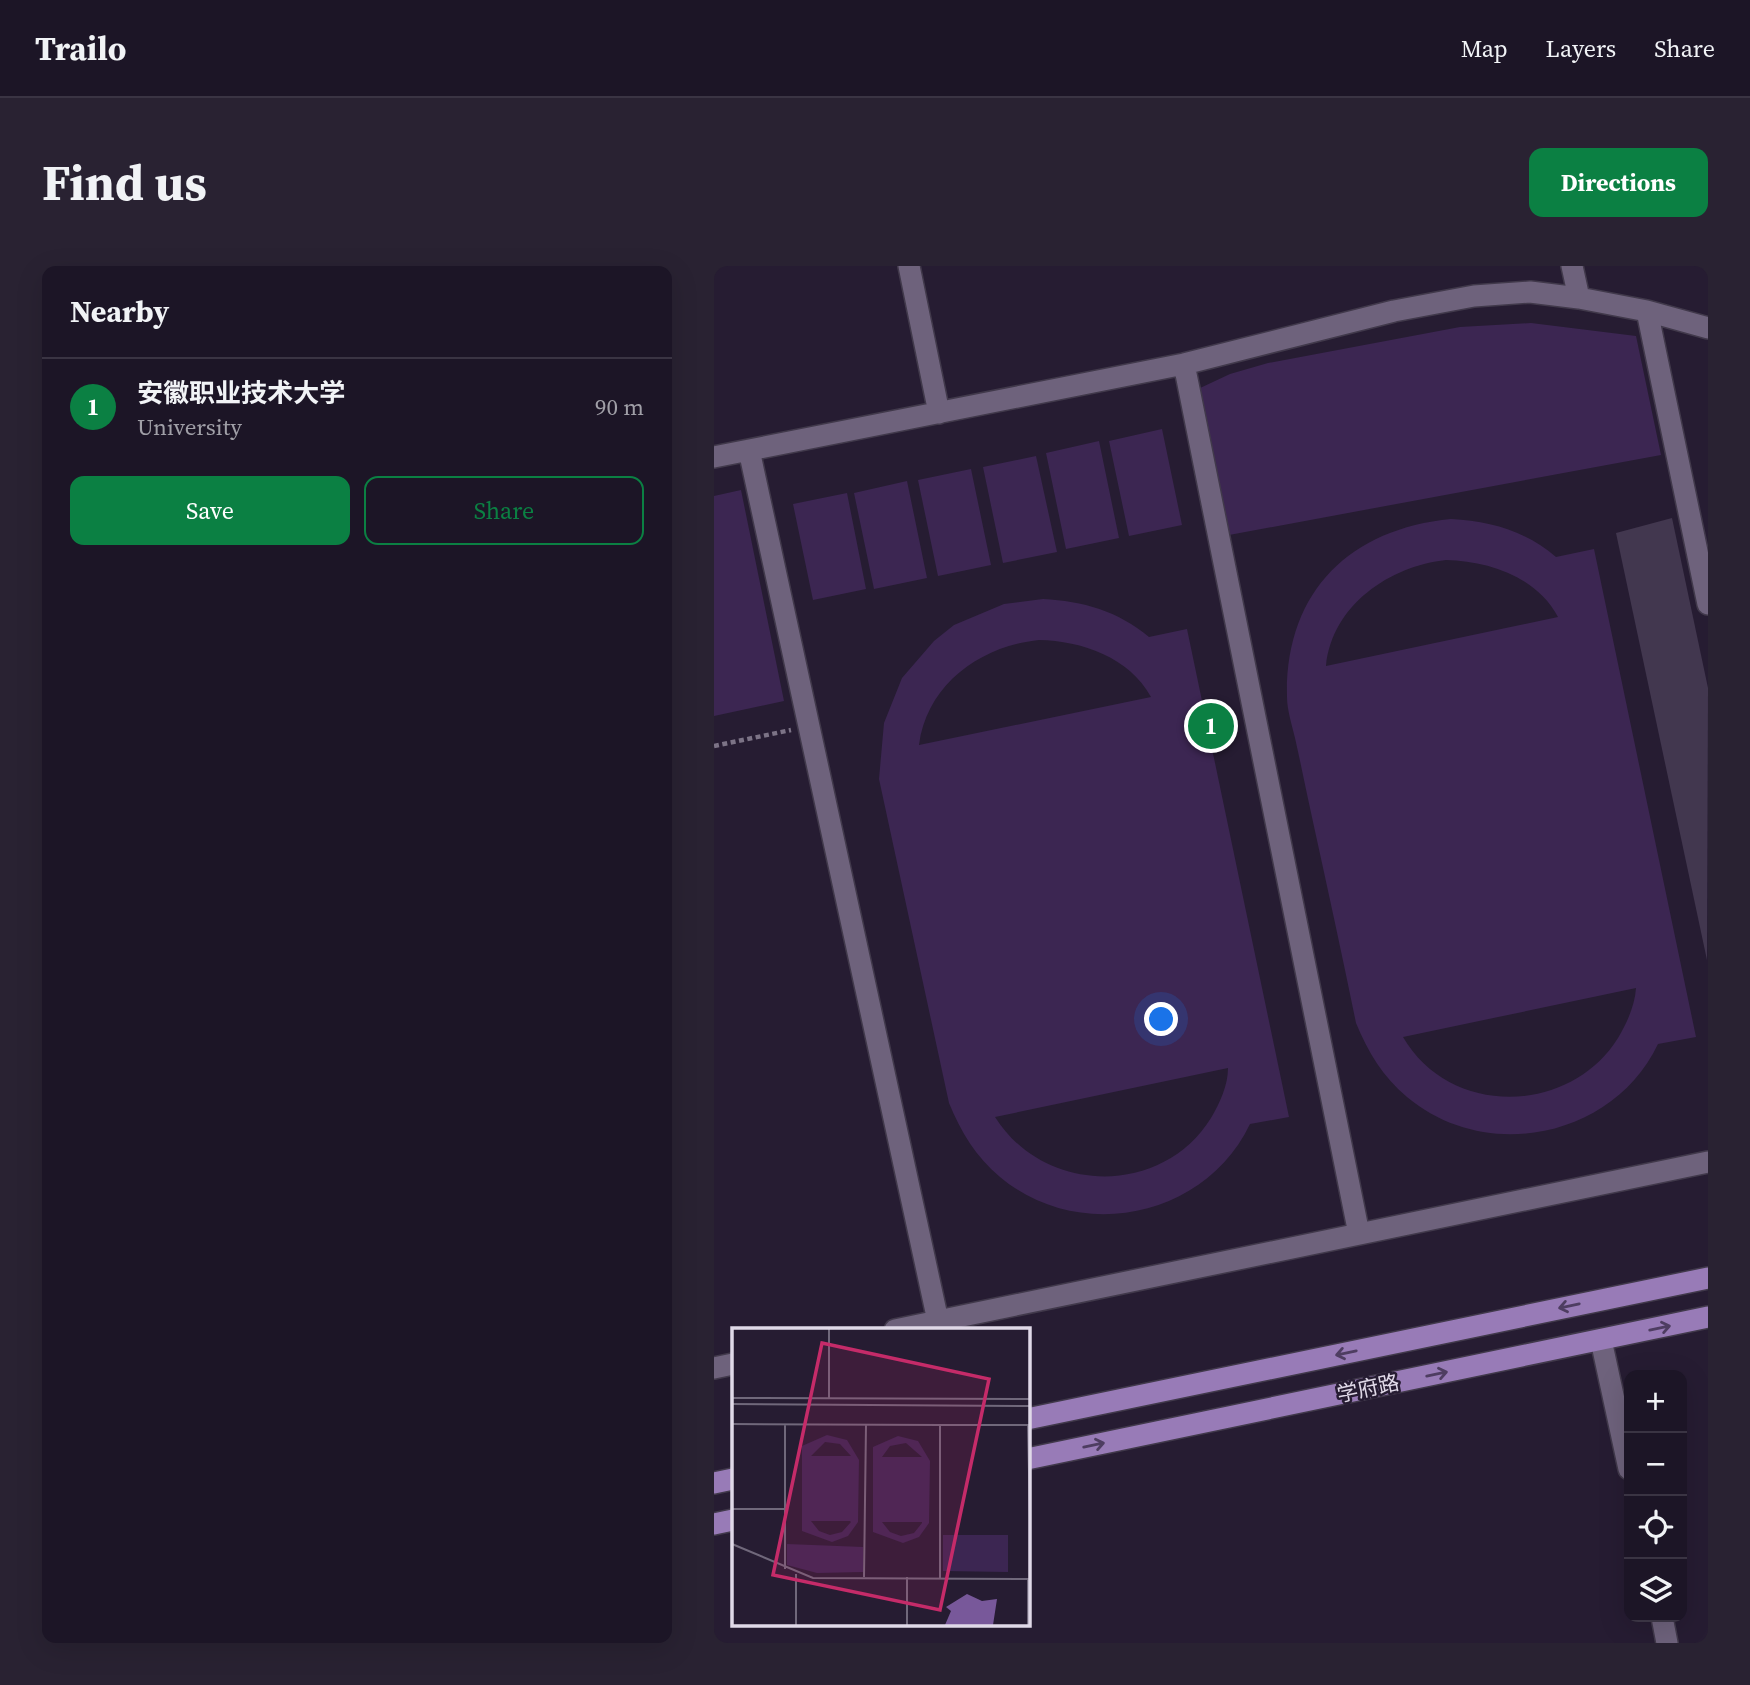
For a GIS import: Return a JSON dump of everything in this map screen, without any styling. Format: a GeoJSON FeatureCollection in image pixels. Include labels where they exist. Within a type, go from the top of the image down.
{"type":"FeatureCollection","features":[{"type":"Feature","properties":{"kind":"main road","name":"学府路"},"geometry":{"type":"LineString","coordinates":[[1029,1419],[1708,1278]]}},
{"type":"Feature","properties":{"kind":"main road","name":"学府路"},"geometry":{"type":"LineString","coordinates":[[1029,1459],[1708,1317]]}},
{"type":"Feature","properties":{"kind":"main road"},"geometry":{"type":"LineString","coordinates":[[714,1483],[732,1479]]}},
{"type":"Feature","properties":{"kind":"main road"},"geometry":{"type":"LineString","coordinates":[[714,1524],[732,1520]]}},
{"type":"Feature","properties":{"kind":"street"},"geometry":{"type":"LineString","coordinates":[[909,266],[939,413]]}},
{"type":"Feature","properties":{"kind":"street"},"geometry":{"type":"LineString","coordinates":[[1572,266],[1579,298]]}},
{"type":"Feature","properties":{"kind":"street"},"geometry":{"type":"LineString","coordinates":[[714,457],[1184,365],[1394,311],[1474,296],[1530,292],[1579,298],[1647,311],[1708,328]]}},
{"type":"Feature","properties":{"kind":"street"},"geometry":{"type":"LineString","coordinates":[[1647,311],[1708,604]]}},
{"type":"Feature","properties":{"kind":"street"},"geometry":{"type":"LineString","coordinates":[[1184,365],[1358,1229]]}},
{"type":"Feature","properties":{"kind":"street"},"geometry":{"type":"LineString","coordinates":[[749,450],[938,1321]]}},
{"type":"Feature","properties":{"kind":"street"},"geometry":{"type":"LineString","coordinates":[[905,1328],[1708,1161]]}},
{"type":"Feature","properties":{"kind":"street"},"geometry":{"type":"LineString","coordinates":[[1601,1340],[1624,1446]]}},
{"type":"Feature","properties":{"kind":"street"},"geometry":{"type":"LineString","coordinates":[[714,1368],[732,1364]]}},
{"type":"Feature","properties":{"kind":"street"},"geometry":{"type":"LineString","coordinates":[[1662,1622],[1667,1643]]}},
{"type":"Feature","properties":{"kind":"path"},"geometry":{"type":"LineString","coordinates":[[714,746],[809,727]]}},
{"type":"Feature","properties":{"kind":"shaded area"},"geometry":{"type":"Polygon","coordinates":[[[1531,323],[1636,336],[1661,455],[1229,535],[1198,389],[1230,374],[1268,363],[1460,327],[1531,323]]]}},
{"type":"Feature","properties":{"kind":"shaded area"},"geometry":{"type":"Polygon","coordinates":[[[1162,429],[1182,525],[1129,536],[1109,441],[1162,429]]]}},
{"type":"Feature","properties":{"kind":"shaded area"},"geometry":{"type":"Polygon","coordinates":[[[1099,441],[1119,538],[1066,549],[1046,453],[1099,441]]]}},
{"type":"Feature","properties":{"kind":"shaded area"},"geometry":{"type":"Polygon","coordinates":[[[1036,456],[1057,552],[1003,563],[983,467],[1036,456]]]}},
{"type":"Feature","properties":{"kind":"shaded area"},"geometry":{"type":"Polygon","coordinates":[[[971,469],[991,565],[938,576],[918,480],[971,469]]]}},
{"type":"Feature","properties":{"kind":"shaded area"},"geometry":{"type":"Polygon","coordinates":[[[907,481],[927,578],[874,589],[854,493],[907,481]]]}},
{"type":"Feature","properties":{"kind":"shaded area"},"geometry":{"type":"Polygon","coordinates":[[[741,490],[784,701],[714,716],[714,496],[741,490]]]}},
{"type":"Feature","properties":{"kind":"shaded area"},"geometry":{"type":"Polygon","coordinates":[[[847,493],[866,589],[813,600],[793,504],[847,493]]]}},
{"type":"Feature","properties":{"kind":"shaded area"},"geometry":{"type":"Polygon","coordinates":[[[1451,519],[1480,522],[1520,534],[1556,557],[1594,549],[1696,1037],[1658,1044],[1638,1076],[1611,1101],[1580,1119],[1546,1130],[1510,1134],[1474,1130],[1439,1118],[1407,1097],[1383,1072],[1356,1023],[1289,712],[1289,660],[1297,626],[1311,597],[1330,572],[1354,552],[1382,536],[1415,525],[1451,519]],[[1446,560],[1404,571],[1367,592],[1339,625],[1326,666],[1558,617],[1538,591],[1510,574],[1479,564],[1446,560]],[[1636,988],[1403,1037],[1424,1063],[1450,1082],[1479,1093],[1510,1097],[1541,1093],[1571,1082],[1597,1063],[1618,1038],[1632,1007],[1636,988]]]}},
{"type":"Feature","properties":{"kind":"shaded area"},"geometry":{"type":"Polygon","coordinates":[[[1043,599],[1086,605],[1125,620],[1149,637],[1187,629],[1289,1117],[1250,1124],[1230,1156],[1204,1181],[1173,1199],[1138,1210],[1103,1214],[1067,1210],[1032,1198],[1000,1177],[976,1152],[949,1103],[879,779],[884,723],[902,678],[934,641],[954,625],[1004,604],[1043,599]],[[1039,640],[997,650],[960,672],[933,704],[924,723],[919,745],[1151,697],[1130,671],[1103,654],[1072,644],[1039,640]],[[1228,1068],[995,1117],[1016,1143],[1043,1161],[1072,1172],[1103,1176],[1134,1173],[1163,1162],[1190,1144],[1217,1106],[1225,1087],[1228,1068]]]}},
{"type":"Feature","properties":{"kind":"building"},"geometry":{"type":"Polygon","coordinates":[[[1672,518],[1708,688],[1707,960],[1616,533],[1672,518]]]}},
{"type":"Feature","properties":{"kind":"place","name":"安徽职业技术大学"},"geometry":{"type":"Point","coordinates":[1211,726]}}]}
